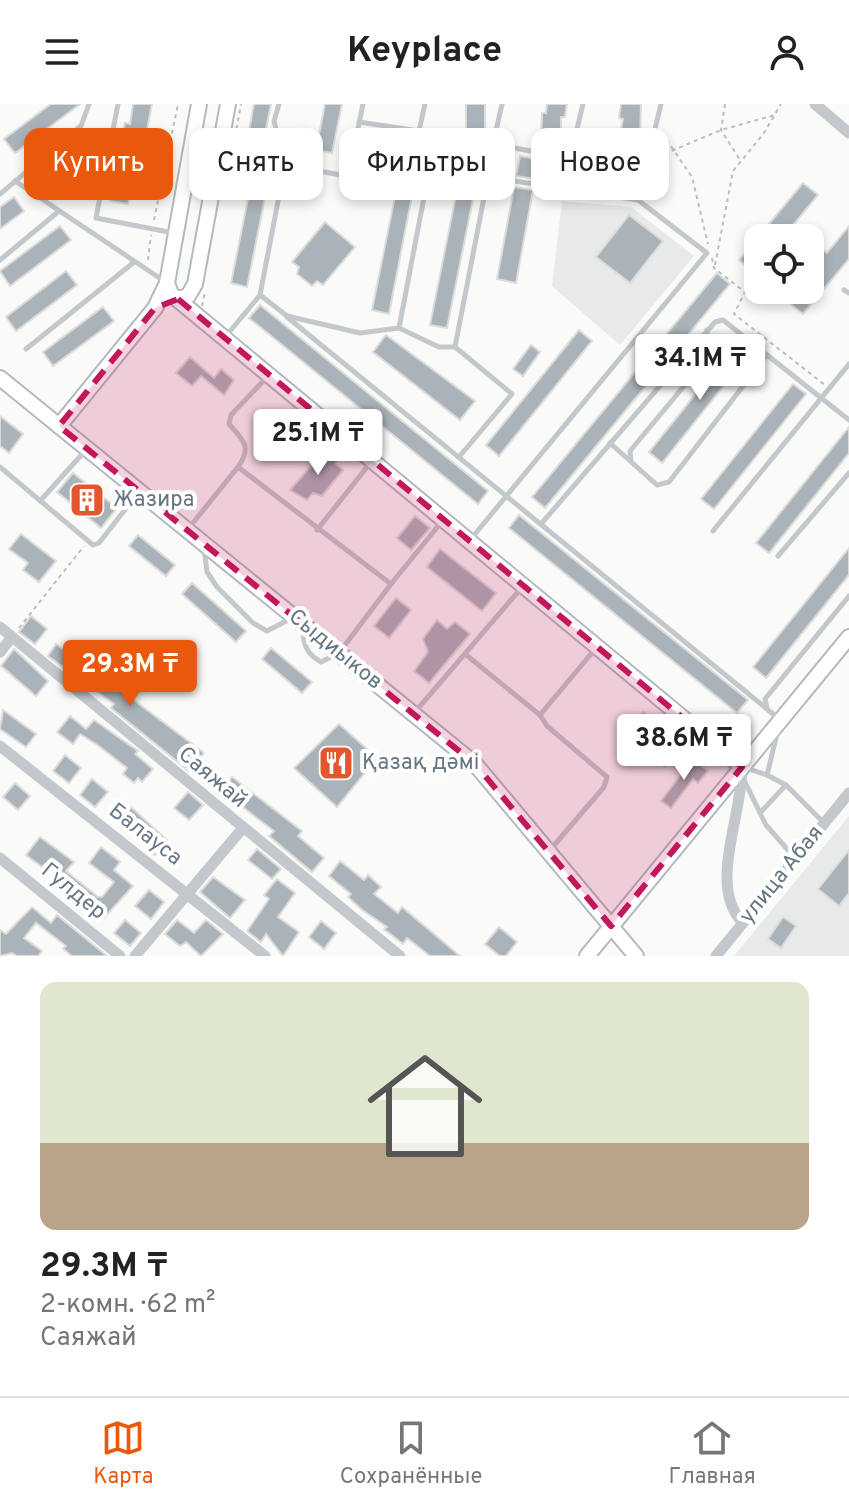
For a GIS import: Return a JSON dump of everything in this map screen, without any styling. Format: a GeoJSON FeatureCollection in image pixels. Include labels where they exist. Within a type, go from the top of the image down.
{"type":"FeatureCollection","features":[{"type":"Feature","properties":{"kind":"street"},"geometry":{"type":"LineString","coordinates":[[59,426],[155,308],[167,283],[199,104]]}},
{"type":"Feature","properties":{"kind":"street"},"geometry":{"type":"LineString","coordinates":[[198,317],[194,308],[195,284],[228,104]]}},
{"type":"Feature","properties":{"kind":"street"},"geometry":{"type":"LineString","coordinates":[[817,105],[849,133]]}},
{"type":"Feature","properties":{"kind":"street"},"geometry":{"type":"LineString","coordinates":[[167,283],[176,298],[198,317],[598,647],[742,772]]}},
{"type":"Feature","properties":{"kind":"street"},"geometry":{"type":"LineString","coordinates":[[155,308],[188,296],[195,284]]}},
{"type":"Feature","properties":{"kind":"street","name":"Сыдиыков"},"geometry":{"type":"LineString","coordinates":[[0,378],[475,764],[636,956]]}},
{"type":"Feature","properties":{"kind":"street","name":"Саяжай"},"geometry":{"type":"LineString","coordinates":[[0,627],[400,956]]}},
{"type":"Feature","properties":{"kind":"street"},"geometry":{"type":"LineString","coordinates":[[0,652],[12,637]]}},
{"type":"Feature","properties":{"kind":"street"},"geometry":{"type":"LineString","coordinates":[[587,956],[742,772],[849,637]]}},
{"type":"Feature","properties":{"kind":"street","name":"Балауса"},"geometry":{"type":"LineString","coordinates":[[0,746],[265,956]]}},
{"type":"Feature","properties":{"kind":"street"},"geometry":{"type":"LineString","coordinates":[[742,772],[724,888],[732,912],[743,923]]}},
{"type":"Feature","properties":{"kind":"street","name":"улица Абая"},"geometry":{"type":"LineString","coordinates":[[716,956],[849,793]]}},
{"type":"Feature","properties":{"kind":"street"},"geometry":{"type":"LineString","coordinates":[[135,956],[242,829]]}},
{"type":"Feature","properties":{"kind":"street","name":"Гулдер"},"geometry":{"type":"LineString","coordinates":[[0,858],[120,956]]}},
{"type":"Feature","properties":{"kind":"lane"},"geometry":{"type":"LineString","coordinates":[[0,194],[81,126],[89,104]]}},
{"type":"Feature","properties":{"kind":"lane"},"geometry":{"type":"LineString","coordinates":[[118,104],[96,218],[175,233]]}},
{"type":"Feature","properties":{"kind":"lane"},"geometry":{"type":"LineString","coordinates":[[276,128],[274,121],[279,104]]}},
{"type":"Feature","properties":{"kind":"lane"},"geometry":{"type":"LineString","coordinates":[[358,128],[363,104]]}},
{"type":"Feature","properties":{"kind":"lane"},"geometry":{"type":"LineString","coordinates":[[420,128],[425,104]]}},
{"type":"Feature","properties":{"kind":"lane"},"geometry":{"type":"LineString","coordinates":[[497,128],[502,104]]}},
{"type":"Feature","properties":{"kind":"lane"},"geometry":{"type":"LineString","coordinates":[[515,148],[570,158],[583,104]]}},
{"type":"Feature","properties":{"kind":"lane"},"geometry":{"type":"LineString","coordinates":[[655,128],[661,104]]}},
{"type":"Feature","properties":{"kind":"lane"},"geometry":{"type":"LineString","coordinates":[[359,122],[399,128]]}},
{"type":"Feature","properties":{"kind":"lane"},"geometry":{"type":"LineString","coordinates":[[15,181],[167,283]]}},
{"type":"Feature","properties":{"kind":"lane"},"geometry":{"type":"LineString","coordinates":[[224,338],[260,295],[278,200]]}},
{"type":"Feature","properties":{"kind":"lane"},"geometry":{"type":"LineString","coordinates":[[399,328],[423,200]]}},
{"type":"Feature","properties":{"kind":"lane"},"geometry":{"type":"LineString","coordinates":[[455,347],[484,200]]}},
{"type":"Feature","properties":{"kind":"lane"},"geometry":{"type":"LineString","coordinates":[[469,540],[707,253],[638,200]]}},
{"type":"Feature","properties":{"kind":"lane"},"geometry":{"type":"LineString","coordinates":[[0,260],[59,211]]}},
{"type":"Feature","properties":{"kind":"lane"},"geometry":{"type":"LineString","coordinates":[[26,349],[133,263]]}},
{"type":"Feature","properties":{"kind":"lane"},"geometry":{"type":"LineString","coordinates":[[260,295],[781,720],[767,775]]}},
{"type":"Feature","properties":{"kind":"lane"},"geometry":{"type":"LineString","coordinates":[[287,316],[360,333],[399,328],[439,347],[455,347],[512,394],[459,457]]}},
{"type":"Feature","properties":{"kind":"lane"},"geometry":{"type":"LineString","coordinates":[[541,524],[707,330],[723,320],[849,420]]}},
{"type":"Feature","properties":{"kind":"lane"},"geometry":{"type":"LineString","coordinates":[[631,462],[630,451],[709,356],[707,330]]}},
{"type":"Feature","properties":{"kind":"lane"},"geometry":{"type":"LineString","coordinates":[[610,443],[657,485],[669,482],[767,355]]}},
{"type":"Feature","properties":{"kind":"lane"},"geometry":{"type":"LineString","coordinates":[[713,531],[849,364]]}},
{"type":"Feature","properties":{"kind":"lane"},"geometry":{"type":"LineString","coordinates":[[187,530],[248,453],[247,445],[229,424],[231,415],[268,375]]}},
{"type":"Feature","properties":{"kind":"lane"},"geometry":{"type":"LineString","coordinates":[[40,501],[87,448]]}},
{"type":"Feature","properties":{"kind":"lane"},"geometry":{"type":"LineString","coordinates":[[317,530],[372,460]]}},
{"type":"Feature","properties":{"kind":"lane"},"geometry":{"type":"LineString","coordinates":[[0,467],[87,541],[99,543],[140,492]]}},
{"type":"Feature","properties":{"kind":"lane"},"geometry":{"type":"LineString","coordinates":[[238,467],[391,584]]}},
{"type":"Feature","properties":{"kind":"lane"},"geometry":{"type":"LineString","coordinates":[[778,556],[849,473]]}},
{"type":"Feature","properties":{"kind":"lane"},"geometry":{"type":"LineString","coordinates":[[339,653],[444,519]]}},
{"type":"Feature","properties":{"kind":"lane"},"geometry":{"type":"LineString","coordinates":[[203,543],[207,572],[253,623],[267,631],[298,620]]}},
{"type":"Feature","properties":{"kind":"lane"},"geometry":{"type":"LineString","coordinates":[[413,714],[523,585]]}},
{"type":"Feature","properties":{"kind":"lane"},"geometry":{"type":"LineString","coordinates":[[767,709],[765,699],[849,596]]}},
{"type":"Feature","properties":{"kind":"lane"},"geometry":{"type":"LineString","coordinates":[[540,715],[598,647]]}},
{"type":"Feature","properties":{"kind":"lane"},"geometry":{"type":"LineString","coordinates":[[465,654],[540,715],[547,726],[607,777],[604,787],[550,851]]}},
{"type":"Feature","properties":{"kind":"lane"},"geometry":{"type":"LineString","coordinates":[[742,772],[767,775],[786,785],[824,823]]}},
{"type":"Feature","properties":{"kind":"lane"},"geometry":{"type":"LineString","coordinates":[[742,772],[766,825],[796,858]]}},
{"type":"Feature","properties":{"kind":"lane"},"geometry":{"type":"LineString","coordinates":[[760,813],[786,785]]}},
{"type":"Feature","properties":{"kind":"path"},"geometry":{"type":"LineString","coordinates":[[146,271],[178,104]]}},
{"type":"Feature","properties":{"kind":"path"},"geometry":{"type":"LineString","coordinates":[[725,104],[721,130],[740,160]]}},
{"type":"Feature","properties":{"kind":"path"},"geometry":{"type":"LineString","coordinates":[[714,268],[733,171],[781,104]]}},
{"type":"Feature","properties":{"kind":"path"},"geometry":{"type":"LineString","coordinates":[[669,152],[721,130],[776,115]]}},
{"type":"Feature","properties":{"kind":"path"},"geometry":{"type":"LineString","coordinates":[[656,125],[692,177],[714,268],[745,292],[734,314],[829,388]]}},
{"type":"Feature","properties":{"kind":"path"},"geometry":{"type":"LineString","coordinates":[[12,637],[87,541]]}},
{"type":"Feature","properties":{"kind":"highlighted area"},"geometry":{"type":"Polygon","coordinates":[[[178,299],[742,767],[611,926],[475,764],[59,426],[155,308],[178,299]]]}},
{"type":"Feature","properties":{"kind":"shaded area"},"geometry":{"type":"Polygon","coordinates":[[[562,201],[631,207],[694,256],[620,345],[552,286],[562,201]]]}},
{"type":"Feature","properties":{"kind":"shaded area"},"geometry":{"type":"Polygon","coordinates":[[[849,816],[849,956],[734,956],[849,816]]]}},
{"type":"Feature","properties":{"kind":"building"},"geometry":{"type":"Polygon","coordinates":[[[51,104],[80,104],[48,128],[24,128],[24,146],[15,153],[4,139],[51,104]]]}},
{"type":"Feature","properties":{"kind":"building"},"geometry":{"type":"Polygon","coordinates":[[[133,104],[152,104],[147,128],[124,128],[125,123],[130,124],[133,104]]]}},
{"type":"Feature","properties":{"kind":"building"},"geometry":{"type":"Polygon","coordinates":[[[254,104],[271,104],[266,128],[250,128],[254,104]]]}},
{"type":"Feature","properties":{"kind":"building"},"geometry":{"type":"Polygon","coordinates":[[[325,104],[342,104],[332,153],[323,151],[323,128],[320,128],[325,104]]]}},
{"type":"Feature","properties":{"kind":"building"},"geometry":{"type":"Polygon","coordinates":[[[466,104],[485,104],[485,128],[466,128],[466,104]]]}},
{"type":"Feature","properties":{"kind":"building"},"geometry":{"type":"Polygon","coordinates":[[[547,104],[567,104],[565,117],[561,117],[561,128],[541,128],[542,113],[546,113],[547,104]]]}},
{"type":"Feature","properties":{"kind":"building"},"geometry":{"type":"Polygon","coordinates":[[[621,104],[641,104],[640,128],[621,128],[623,119],[619,118],[621,104]]]}},
{"type":"Feature","properties":{"kind":"building"},"geometry":{"type":"Polygon","coordinates":[[[520,156],[531,158],[531,178],[516,176],[520,156]]]}},
{"type":"Feature","properties":{"kind":"building"},"geometry":{"type":"Polygon","coordinates":[[[803,183],[818,195],[794,224],[769,224],[803,183]]]}},
{"type":"Feature","properties":{"kind":"building"},"geometry":{"type":"Polygon","coordinates":[[[515,187],[531,190],[516,283],[497,279],[512,200],[515,200],[515,187]]]}},
{"type":"Feature","properties":{"kind":"building"},"geometry":{"type":"Polygon","coordinates":[[[14,197],[24,211],[0,229],[0,207],[14,197]]]}},
{"type":"Feature","properties":{"kind":"building"},"geometry":{"type":"Polygon","coordinates":[[[110,200],[129,200],[128,204],[110,200]]]}},
{"type":"Feature","properties":{"kind":"building"},"geometry":{"type":"Polygon","coordinates":[[[248,200],[265,200],[247,287],[231,283],[248,200]]]}},
{"type":"Feature","properties":{"kind":"building"},"geometry":{"type":"Polygon","coordinates":[[[394,200],[411,200],[389,314],[372,310],[394,200]]]}},
{"type":"Feature","properties":{"kind":"building"},"geometry":{"type":"Polygon","coordinates":[[[455,200],[473,200],[447,328],[430,325],[455,200]]]}},
{"type":"Feature","properties":{"kind":"building"},"geometry":{"type":"Polygon","coordinates":[[[629,215],[663,241],[630,283],[596,257],[629,215]]]}},
{"type":"Feature","properties":{"kind":"building"},"geometry":{"type":"Polygon","coordinates":[[[325,222],[355,247],[323,285],[317,281],[312,286],[297,274],[299,267],[292,262],[325,222]]]}},
{"type":"Feature","properties":{"kind":"building"},"geometry":{"type":"Polygon","coordinates":[[[60,226],[71,240],[10,286],[0,271],[60,226]]]}},
{"type":"Feature","properties":{"kind":"building"},"geometry":{"type":"Polygon","coordinates":[[[849,226],[849,259],[824,289],[824,251],[827,253],[849,226]]]}},
{"type":"Feature","properties":{"kind":"building"},"geometry":{"type":"Polygon","coordinates":[[[66,271],[77,285],[16,331],[6,317],[66,271]]]}},
{"type":"Feature","properties":{"kind":"building"},"geometry":{"type":"Polygon","coordinates":[[[717,273],[730,284],[545,508],[532,497],[717,273]]]}},
{"type":"Feature","properties":{"kind":"building"},"geometry":{"type":"Polygon","coordinates":[[[791,304],[811,304],[803,314],[791,304]]]}},
{"type":"Feature","properties":{"kind":"building"},"geometry":{"type":"Polygon","coordinates":[[[260,305],[488,491],[478,504],[249,318],[260,305]]]}},
{"type":"Feature","properties":{"kind":"building"},"geometry":{"type":"Polygon","coordinates":[[[103,307],[114,321],[53,366],[43,352],[103,307]]]}},
{"type":"Feature","properties":{"kind":"building"},"geometry":{"type":"Polygon","coordinates":[[[579,330],[592,341],[499,456],[486,445],[579,330]]]}},
{"type":"Feature","properties":{"kind":"building"},"geometry":{"type":"Polygon","coordinates":[[[386,335],[475,401],[460,420],[373,352],[386,335]]]}},
{"type":"Feature","properties":{"kind":"building"},"geometry":{"type":"Polygon","coordinates":[[[739,340],[752,350],[662,463],[649,452],[739,340]]]}},
{"type":"Feature","properties":{"kind":"building"},"geometry":{"type":"Polygon","coordinates":[[[531,345],[540,352],[523,376],[513,369],[531,345]]]}},
{"type":"Feature","properties":{"kind":"building"},"geometry":{"type":"Polygon","coordinates":[[[190,357],[214,378],[221,369],[234,380],[224,395],[201,376],[192,386],[176,373],[190,357]]]}},
{"type":"Feature","properties":{"kind":"building"},"geometry":{"type":"Polygon","coordinates":[[[793,384],[806,394],[714,509],[701,499],[793,384]]]}},
{"type":"Feature","properties":{"kind":"building"},"geometry":{"type":"Polygon","coordinates":[[[0,416],[23,434],[9,453],[0,446],[0,416]]]}},
{"type":"Feature","properties":{"kind":"building"},"geometry":{"type":"Polygon","coordinates":[[[849,427],[849,453],[769,553],[756,543],[849,427]]]}},
{"type":"Feature","properties":{"kind":"building"},"geometry":{"type":"Polygon","coordinates":[[[326,449],[339,460],[335,463],[343,470],[322,496],[313,493],[307,500],[290,490],[326,449]]]}},
{"type":"Feature","properties":{"kind":"building","name":"Жазира"},"geometry":{"type":"Polygon","coordinates":[[[73,473],[117,508],[101,528],[57,492],[73,473]]]}},
{"type":"Feature","properties":{"kind":"building"},"geometry":{"type":"Polygon","coordinates":[[[519,515],[748,700],[737,713],[509,528],[519,515]]]}},
{"type":"Feature","properties":{"kind":"building"},"geometry":{"type":"Polygon","coordinates":[[[415,516],[430,528],[411,550],[397,538],[415,516]]]}},
{"type":"Feature","properties":{"kind":"building"},"geometry":{"type":"Polygon","coordinates":[[[21,534],[56,561],[39,582],[23,570],[28,563],[9,549],[21,534]]]}},
{"type":"Feature","properties":{"kind":"building"},"geometry":{"type":"Polygon","coordinates":[[[138,535],[175,565],[166,576],[129,546],[138,535]]]}},
{"type":"Feature","properties":{"kind":"building"},"geometry":{"type":"Polygon","coordinates":[[[849,548],[849,575],[766,678],[753,667],[849,548]]]}},
{"type":"Feature","properties":{"kind":"building"},"geometry":{"type":"Polygon","coordinates":[[[440,549],[496,593],[482,611],[427,567],[440,549]]]}},
{"type":"Feature","properties":{"kind":"building"},"geometry":{"type":"Polygon","coordinates":[[[192,583],[246,631],[236,642],[182,594],[192,583]]]}},
{"type":"Feature","properties":{"kind":"building"},"geometry":{"type":"Polygon","coordinates":[[[396,598],[411,610],[389,638],[374,626],[396,598]]]}},
{"type":"Feature","properties":{"kind":"building"},"geometry":{"type":"Polygon","coordinates":[[[31,616],[47,629],[35,644],[19,632],[31,616]]]}},
{"type":"Feature","properties":{"kind":"building"},"geometry":{"type":"Polygon","coordinates":[[[437,620],[447,629],[455,622],[470,634],[429,683],[414,671],[428,652],[423,639],[437,620]]]}},
{"type":"Feature","properties":{"kind":"building"},"geometry":{"type":"Polygon","coordinates":[[[56,644],[82,663],[86,658],[108,676],[114,668],[126,678],[118,688],[204,753],[189,771],[111,708],[114,704],[48,656],[56,644]]]}},
{"type":"Feature","properties":{"kind":"building"},"geometry":{"type":"Polygon","coordinates":[[[271,648],[312,682],[302,693],[262,659],[271,648]]]}},
{"type":"Feature","properties":{"kind":"building"},"geometry":{"type":"Polygon","coordinates":[[[14,649],[48,681],[36,696],[1,666],[14,649]]]}},
{"type":"Feature","properties":{"kind":"building"},"geometry":{"type":"Polygon","coordinates":[[[3,710],[36,734],[26,747],[0,729],[3,710]]]}},
{"type":"Feature","properties":{"kind":"building"},"geometry":{"type":"Polygon","coordinates":[[[643,712],[668,727],[663,734],[681,747],[665,767],[645,752],[642,759],[633,749],[623,750],[620,743],[643,712]]]}},
{"type":"Feature","properties":{"kind":"building"},"geometry":{"type":"Polygon","coordinates":[[[70,716],[86,729],[94,720],[138,751],[135,754],[153,769],[142,782],[138,778],[134,783],[123,774],[127,768],[99,746],[80,734],[73,744],[57,732],[70,716]]]}},
{"type":"Feature","properties":{"kind":"building","name":"Қазақ дәмі"},"geometry":{"type":"Polygon","coordinates":[[[339,724],[377,758],[337,807],[294,768],[339,724]]]}},
{"type":"Feature","properties":{"kind":"building"},"geometry":{"type":"Polygon","coordinates":[[[65,755],[81,768],[69,783],[53,771],[65,755]]]}},
{"type":"Feature","properties":{"kind":"building"},"geometry":{"type":"Polygon","coordinates":[[[693,759],[708,771],[698,783],[693,779],[671,808],[661,801],[693,759]]]}},
{"type":"Feature","properties":{"kind":"building"},"geometry":{"type":"Polygon","coordinates":[[[232,777],[302,831],[298,836],[324,858],[312,872],[269,836],[274,831],[240,805],[237,809],[218,794],[232,777]]]}},
{"type":"Feature","properties":{"kind":"building"},"geometry":{"type":"Polygon","coordinates":[[[92,779],[108,792],[95,807],[80,795],[92,779]]]}},
{"type":"Feature","properties":{"kind":"building"},"geometry":{"type":"Polygon","coordinates":[[[15,783],[30,796],[18,810],[3,797],[15,783]]]}},
{"type":"Feature","properties":{"kind":"building"},"geometry":{"type":"Polygon","coordinates":[[[188,792],[203,805],[189,820],[174,808],[188,792]]]}},
{"type":"Feature","properties":{"kind":"building"},"geometry":{"type":"Polygon","coordinates":[[[131,807],[167,840],[155,855],[120,822],[131,807]]]}},
{"type":"Feature","properties":{"kind":"building"},"geometry":{"type":"Polygon","coordinates":[[[40,837],[74,862],[66,871],[98,897],[102,897],[114,882],[89,863],[101,847],[120,862],[114,870],[133,886],[104,918],[83,901],[78,907],[63,894],[70,885],[45,864],[42,867],[26,855],[40,837]]]}},
{"type":"Feature","properties":{"kind":"building"},"geometry":{"type":"Polygon","coordinates":[[[257,849],[281,869],[272,879],[248,860],[257,849]]]}},
{"type":"Feature","properties":{"kind":"building"},"geometry":{"type":"Polygon","coordinates":[[[849,850],[849,893],[839,906],[818,889],[849,850]]]}},
{"type":"Feature","properties":{"kind":"building"},"geometry":{"type":"Polygon","coordinates":[[[340,861],[364,880],[368,875],[381,887],[374,894],[398,913],[402,907],[460,956],[430,956],[407,938],[403,944],[384,929],[387,927],[361,909],[348,897],[351,894],[329,876],[340,861]]]}},
{"type":"Feature","properties":{"kind":"building"},"geometry":{"type":"Polygon","coordinates":[[[213,877],[245,900],[230,918],[200,892],[213,877]]]}},
{"type":"Feature","properties":{"kind":"building"},"geometry":{"type":"Polygon","coordinates":[[[277,879],[295,893],[278,917],[299,932],[283,956],[266,934],[261,942],[247,931],[269,899],[264,895],[277,879]]]}},
{"type":"Feature","properties":{"kind":"building"},"geometry":{"type":"Polygon","coordinates":[[[149,890],[164,902],[151,919],[135,906],[149,890]]]}},
{"type":"Feature","properties":{"kind":"building"},"geometry":{"type":"Polygon","coordinates":[[[32,907],[51,923],[57,915],[107,956],[72,956],[63,949],[66,946],[36,923],[24,938],[42,951],[38,956],[17,956],[12,953],[0,956],[0,930],[6,934],[32,907]]]}},
{"type":"Feature","properties":{"kind":"building"},"geometry":{"type":"Polygon","coordinates":[[[783,917],[796,926],[781,948],[768,939],[783,917]]]}},
{"type":"Feature","properties":{"kind":"building"},"geometry":{"type":"Polygon","coordinates":[[[125,920],[141,933],[130,946],[114,933],[125,920]]]}},
{"type":"Feature","properties":{"kind":"building"},"geometry":{"type":"Polygon","coordinates":[[[177,920],[194,933],[206,920],[223,934],[201,956],[186,942],[180,946],[165,934],[177,920]]]}},
{"type":"Feature","properties":{"kind":"building"},"geometry":{"type":"Polygon","coordinates":[[[321,921],[336,933],[324,949],[309,937],[321,921]]]}},
{"type":"Feature","properties":{"kind":"building"},"geometry":{"type":"Polygon","coordinates":[[[499,927],[517,942],[506,956],[500,956],[485,944],[499,927]]]}},
{"type":"Feature","properties":{"kind":"place","name":"Жазира"},"geometry":{"type":"Point","coordinates":[87,500]}},
{"type":"Feature","properties":{"kind":"place","name":"Қазақ дәмі"},"geometry":{"type":"Point","coordinates":[336,763]}}]}
